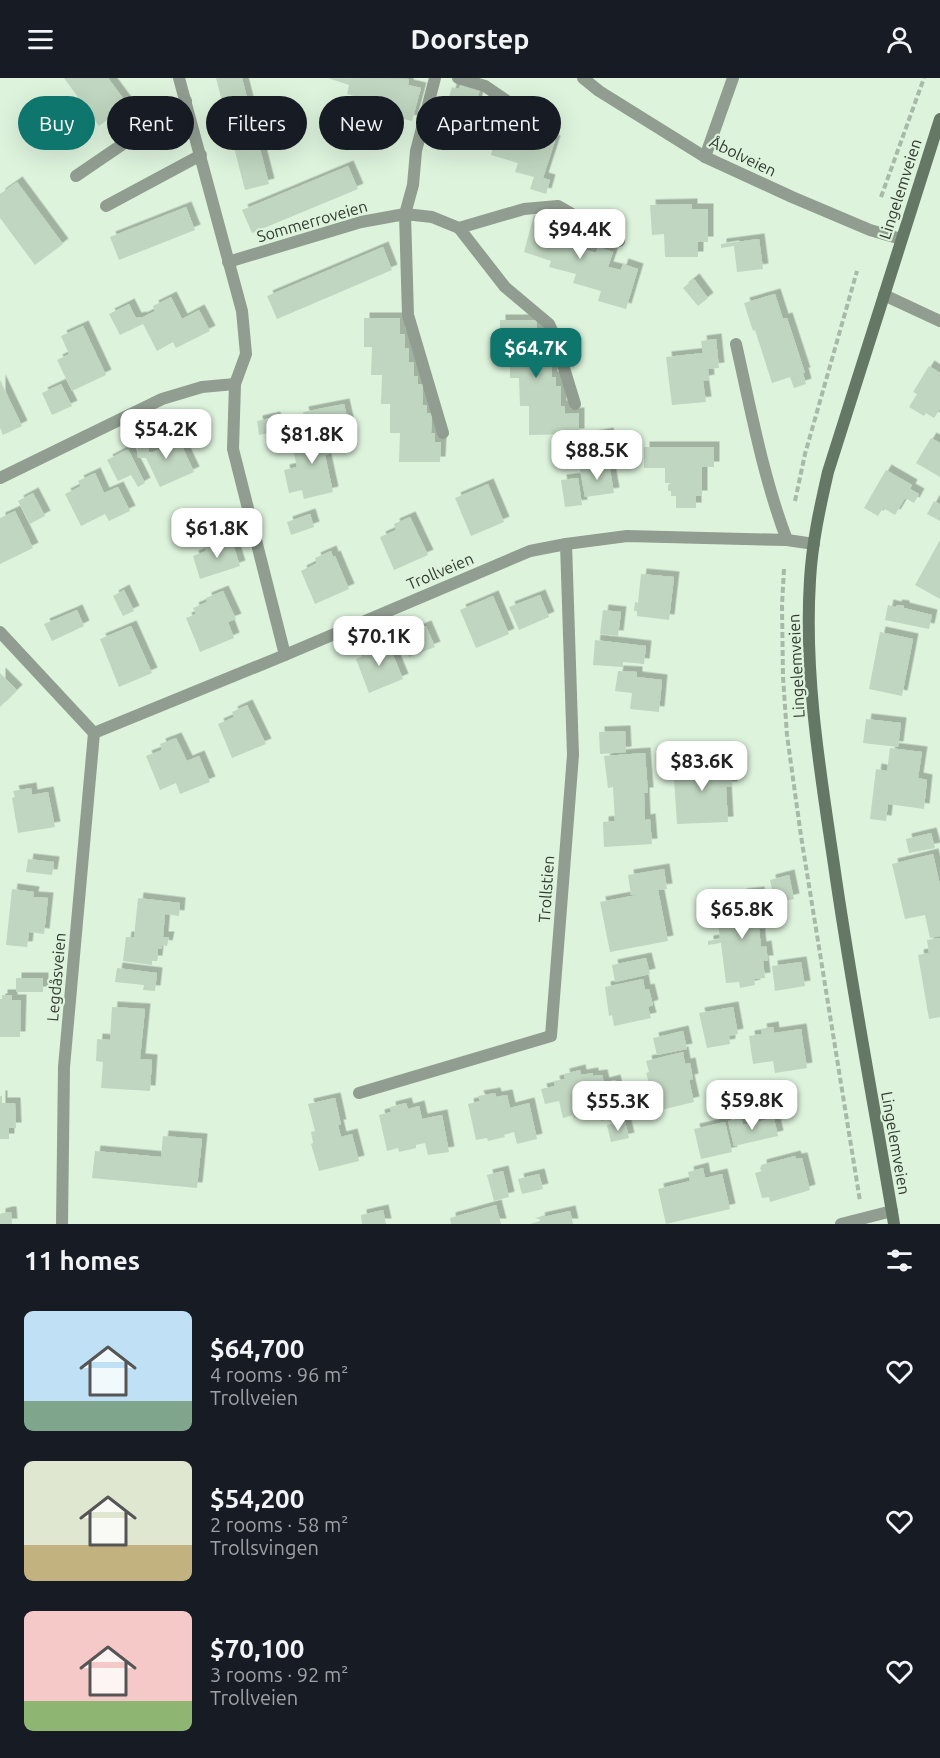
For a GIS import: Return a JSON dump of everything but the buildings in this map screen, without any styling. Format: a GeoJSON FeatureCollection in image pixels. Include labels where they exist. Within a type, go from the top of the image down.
{"type":"FeatureCollection","features":[{"type":"Feature","properties":{"kind":"main road","name":"Lingelemveien"},"geometry":{"type":"LineString","coordinates":[[894,1224],[852,991],[822,789],[810,678],[808,613],[814,544],[828,472],[940,119]]}},
{"type":"Feature","properties":{"kind":"street"},"geometry":{"type":"LineString","coordinates":[[179,78],[184,96]]}},
{"type":"Feature","properties":{"kind":"street"},"geometry":{"type":"LineString","coordinates":[[435,78],[416,151],[412,185],[405,214],[408,315],[443,433]]}},
{"type":"Feature","properties":{"kind":"street"},"geometry":{"type":"LineString","coordinates":[[458,78],[485,86],[500,96]]}},
{"type":"Feature","properties":{"kind":"street","name":"Åbolveien"},"geometry":{"type":"LineString","coordinates":[[583,78],[599,92],[705,157],[860,226],[901,239]]}},
{"type":"Feature","properties":{"kind":"street"},"geometry":{"type":"LineString","coordinates":[[705,157],[733,78]]}},
{"type":"Feature","properties":{"kind":"street"},"geometry":{"type":"LineString","coordinates":[[194,130],[242,311],[246,354],[235,384],[233,449],[285,655]]}},
{"type":"Feature","properties":{"kind":"street"},"geometry":{"type":"LineString","coordinates":[[76,176],[114,150]]}},
{"type":"Feature","properties":{"kind":"street"},"geometry":{"type":"LineString","coordinates":[[106,206],[201,155]]}},
{"type":"Feature","properties":{"kind":"street"},"geometry":{"type":"LineString","coordinates":[[575,404],[549,324],[505,287],[459,228],[524,209],[558,206],[620,241]]}},
{"type":"Feature","properties":{"kind":"street","name":"Sommerroveien"},"geometry":{"type":"LineString","coordinates":[[228,262],[361,222],[405,214],[432,217],[459,228]]}},
{"type":"Feature","properties":{"kind":"street"},"geometry":{"type":"LineString","coordinates":[[884,295],[940,321]]}},
{"type":"Feature","properties":{"kind":"street"},"geometry":{"type":"LineString","coordinates":[[736,344],[765,471],[787,540]]}},
{"type":"Feature","properties":{"kind":"street"},"geometry":{"type":"LineString","coordinates":[[0,478],[162,399],[202,387],[235,384]]}},
{"type":"Feature","properties":{"kind":"street","name":"Trollveien"},"geometry":{"type":"LineString","coordinates":[[94,733],[530,551],[627,536],[787,540],[814,544]]}},
{"type":"Feature","properties":{"kind":"street","name":"Trollstien"},"geometry":{"type":"LineString","coordinates":[[358,1093],[551,1036],[573,755],[566,544]]}},
{"type":"Feature","properties":{"kind":"street"},"geometry":{"type":"LineString","coordinates":[[0,632],[94,733]]}},
{"type":"Feature","properties":{"kind":"street","name":"Legdåsveien"},"geometry":{"type":"LineString","coordinates":[[62,1224],[64,1066],[94,733]]}},
{"type":"Feature","properties":{"kind":"street"},"geometry":{"type":"LineString","coordinates":[[841,1224],[892,1211]]}},
{"type":"Feature","properties":{"kind":"path"},"geometry":{"type":"LineString","coordinates":[[881,197],[924,78]]}},
{"type":"Feature","properties":{"kind":"path"},"geometry":{"type":"LineString","coordinates":[[795,501],[805,454],[857,271]]}},
{"type":"Feature","properties":{"kind":"path"},"geometry":{"type":"LineString","coordinates":[[784,569],[783,677],[787,735],[801,836],[861,1205]]}}]}
